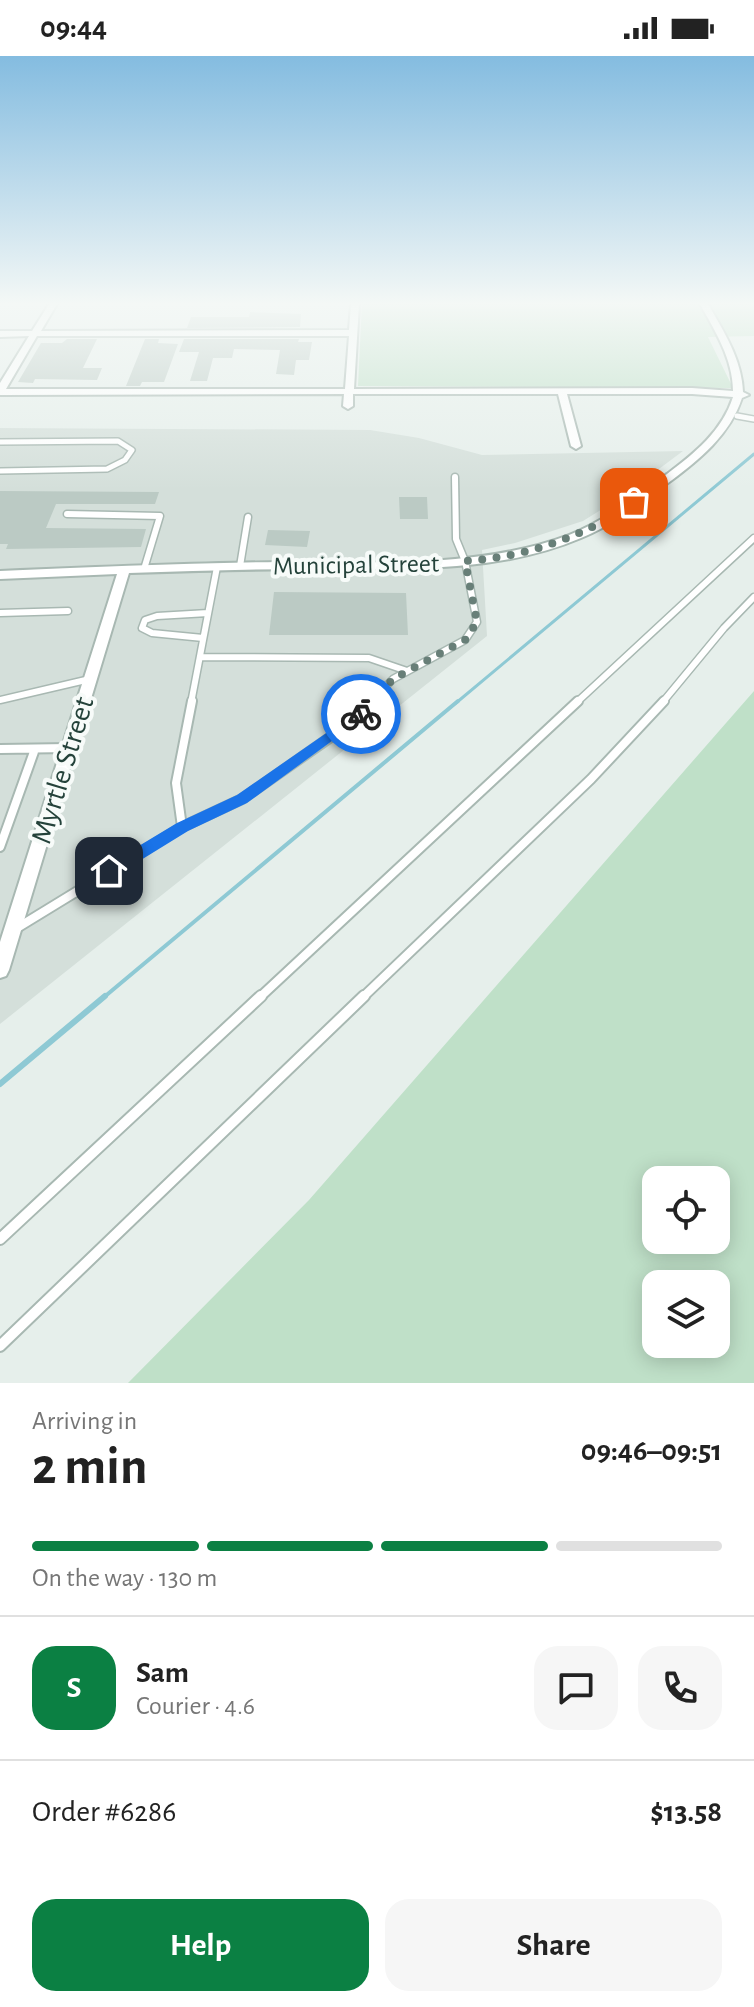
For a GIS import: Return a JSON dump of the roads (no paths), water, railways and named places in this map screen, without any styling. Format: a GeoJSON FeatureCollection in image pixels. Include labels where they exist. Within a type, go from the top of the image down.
{"type":"FeatureCollection","features":[{"type":"Feature","properties":{"kind":"street"},"geometry":{"type":"LineString","coordinates":[[0,392],[16,366]]}},
{"type":"Feature","properties":{"kind":"street"},"geometry":{"type":"LineString","coordinates":[[348,406],[351,366]]}},
{"type":"Feature","properties":{"kind":"street"},"geometry":{"type":"LineString","coordinates":[[0,392],[692,391],[744,395],[738,366]]}},
{"type":"Feature","properties":{"kind":"street"},"geometry":{"type":"LineString","coordinates":[[562,391],[576,446]]}},
{"type":"Feature","properties":{"kind":"street","name":"Municipal Street"},"geometry":{"type":"LineString","coordinates":[[1,577],[144,569],[465,561],[525,552],[595,527],[710,447],[737,416],[744,395]]}},
{"type":"Feature","properties":{"kind":"street","name":"Myrtle Street"},"geometry":{"type":"LineString","coordinates":[[0,970],[124,570]]}},
{"type":"Feature","properties":{"kind":"lane"},"geometry":{"type":"LineString","coordinates":[[737,416],[754,419]]}},
{"type":"Feature","properties":{"kind":"lane"},"geometry":{"type":"LineString","coordinates":[[0,442],[118,441],[132,450],[120,464],[107,469],[0,471]]}},
{"type":"Feature","properties":{"kind":"lane"},"geometry":{"type":"LineString","coordinates":[[12,931],[182,827],[242,799],[355,720],[393,679],[465,640],[477,622],[465,561],[456,539],[455,477]]}},
{"type":"Feature","properties":{"kind":"lane"},"geometry":{"type":"LineString","coordinates":[[67,514],[160,516],[144,569]]}},
{"type":"Feature","properties":{"kind":"lane"},"geometry":{"type":"LineString","coordinates":[[240,566],[248,517]]}},
{"type":"Feature","properties":{"kind":"lane"},"geometry":{"type":"LineString","coordinates":[[0,1239],[754,538]]}},
{"type":"Feature","properties":{"kind":"lane"},"geometry":{"type":"LineString","coordinates":[[182,827],[176,783],[217,567]]}},
{"type":"Feature","properties":{"kind":"lane"},"geometry":{"type":"LineString","coordinates":[[0,1346],[591,779],[642,728],[724,628],[754,597]]}},
{"type":"Feature","properties":{"kind":"lane"},"geometry":{"type":"LineString","coordinates":[[0,613],[68,611]]}},
{"type":"Feature","properties":{"kind":"lane"},"geometry":{"type":"LineString","coordinates":[[203,638],[152,633],[142,628],[145,620],[157,616],[208,613]]}},
{"type":"Feature","properties":{"kind":"lane"},"geometry":{"type":"LineString","coordinates":[[200,657],[369,658],[407,671]]}},
{"type":"Feature","properties":{"kind":"lane"},"geometry":{"type":"LineString","coordinates":[[0,700],[17,700],[73,681],[90,679]]}},
{"type":"Feature","properties":{"kind":"lane"},"geometry":{"type":"LineString","coordinates":[[0,749],[69,748]]}},
{"type":"Feature","properties":{"kind":"lane"},"geometry":{"type":"LineString","coordinates":[[0,847],[35,749]]}},
{"type":"Feature","properties":{"kind":"waterway"},"geometry":{"type":"LineString","coordinates":[[456,703],[754,454]]}},
{"type":"Feature","properties":{"kind":"waterway"},"geometry":{"type":"LineString","coordinates":[[103,998],[458,701]]}},
{"type":"Feature","properties":{"kind":"waterway"},"geometry":{"type":"LineString","coordinates":[[0,1084],[105,996]]}}]}
